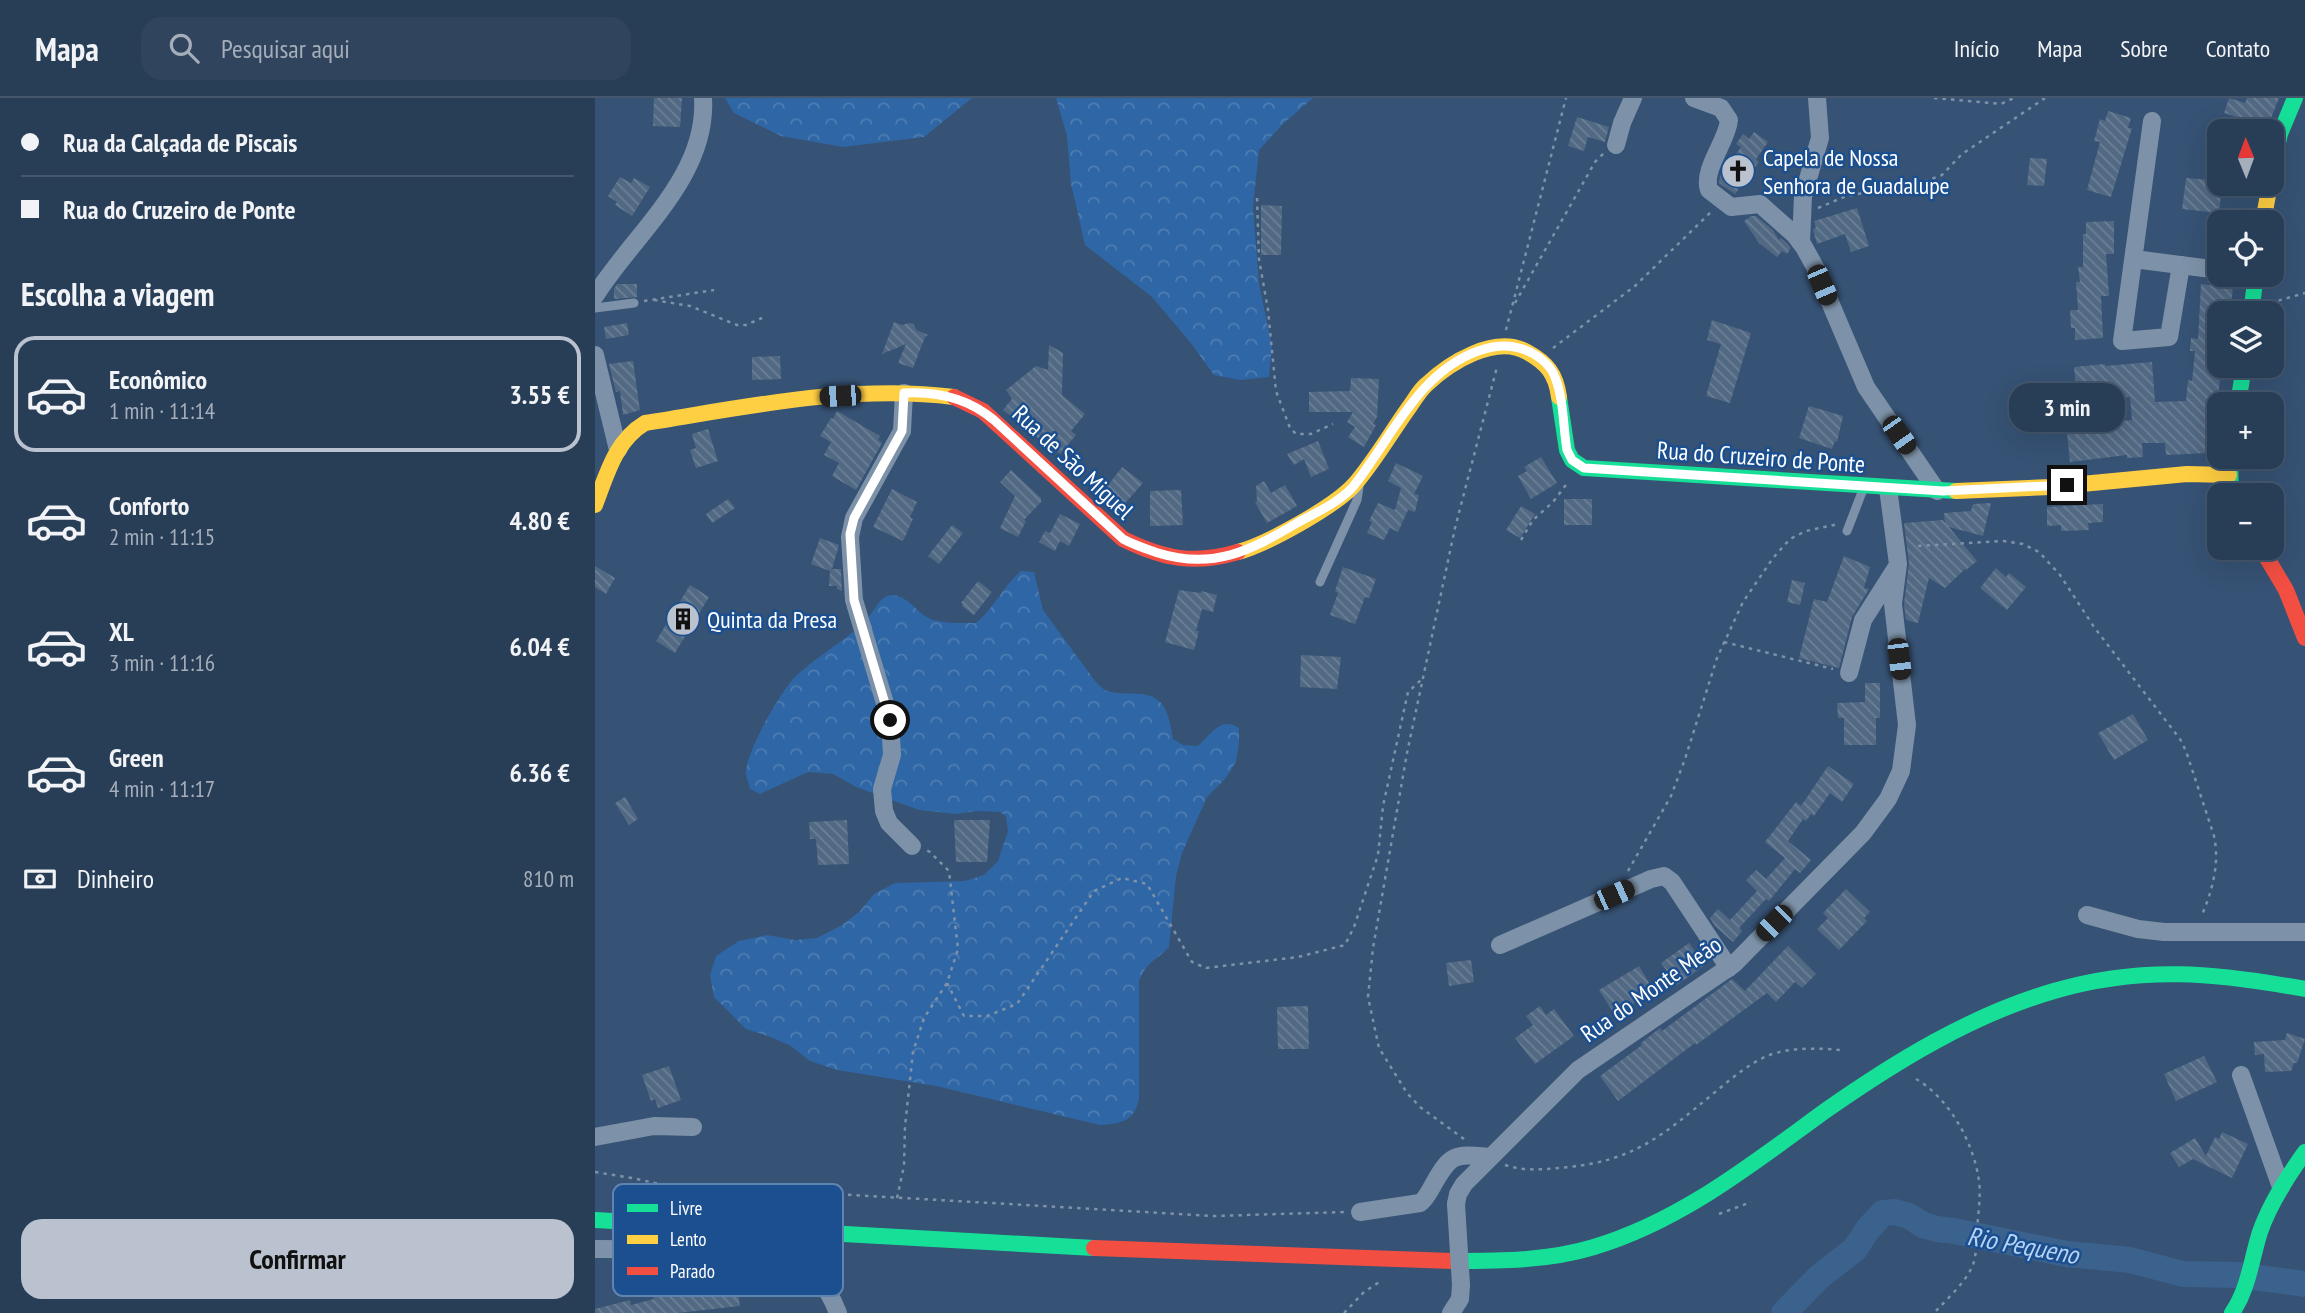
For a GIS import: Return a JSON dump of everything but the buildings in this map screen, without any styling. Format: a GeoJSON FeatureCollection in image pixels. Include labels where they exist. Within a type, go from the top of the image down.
{"type":"FeatureCollection","features":[{"type":"Feature","properties":{"kind":"main road"},"geometry":{"type":"LineString","coordinates":[[2284,127],[2295,98]]}},
{"type":"Feature","properties":{"kind":"main road"},"geometry":{"type":"LineString","coordinates":[[1497,346],[1524,349],[1550,368],[1556,379],[1569,456],[1584,468]]}},
{"type":"Feature","properties":{"kind":"main road","name":"Rua de São Miguel"},"geometry":{"type":"LineString","coordinates":[[595,505],[618,450],[634,429],[645,423],[805,398],[904,393],[941,395],[975,406],[994,420],[1123,539],[1174,558],[1211,559],[1254,547],[1332,503],[1351,489],[1422,389],[1464,357],[1497,346]]}},
{"type":"Feature","properties":{"kind":"main road","name":"Rua do Cruzeiro de Ponte"},"geometry":{"type":"LineString","coordinates":[[1584,468],[1937,491],[2045,488],[2183,475],[2229,475]]}},
{"type":"Feature","properties":{"kind":"main road"},"geometry":{"type":"LineString","coordinates":[[2230,469],[2230,483]]}},
{"type":"Feature","properties":{"kind":"main road"},"geometry":{"type":"LineString","coordinates":[[2268,560],[2286,590],[2305,638]]}},
{"type":"Feature","properties":{"kind":"main road"},"geometry":{"type":"LineString","coordinates":[[843,1220],[1216,1239],[1417,1245],[1545,1243],[1583,1234],[1661,1204],[1715,1173],[1917,1035],[1962,1010],[2035,981],[2104,964],[2171,959],[2305,976]]}},
{"type":"Feature","properties":{"kind":"main road"},"geometry":{"type":"LineString","coordinates":[[843,1233],[1216,1253],[1474,1261],[1548,1257],[1603,1244],[1684,1208],[1723,1185],[1920,1048],[1969,1022],[2033,996],[2099,980],[2164,973],[2226,976],[2305,989]]}},
{"type":"Feature","properties":{"kind":"main road"},"geometry":{"type":"LineString","coordinates":[[2232,1313],[2245,1285],[2266,1216],[2281,1186],[2305,1152]]}},
{"type":"Feature","properties":{"kind":"main road"},"geometry":{"type":"LineString","coordinates":[[595,1208],[613,1209]]}},
{"type":"Feature","properties":{"kind":"main road"},"geometry":{"type":"LineString","coordinates":[[595,1220],[613,1221]]}},
{"type":"Feature","properties":{"kind":"street"},"geometry":{"type":"LineString","coordinates":[[595,296],[684,173],[702,127],[703,98]]}},
{"type":"Feature","properties":{"kind":"street"},"geometry":{"type":"LineString","coordinates":[[1616,145],[1633,98]]}},
{"type":"Feature","properties":{"kind":"street"},"geometry":{"type":"LineString","coordinates":[[1694,98],[1721,108],[1729,120],[1707,180],[1709,190],[1721,201],[1735,207],[1757,203],[1801,243],[1815,267],[1866,387],[1937,491]]}},
{"type":"Feature","properties":{"kind":"street"},"geometry":{"type":"LineString","coordinates":[[1801,243],[1804,192],[1819,143],[1817,98]]}},
{"type":"Feature","properties":{"kind":"street"},"geometry":{"type":"LineString","coordinates":[[2152,121],[2122,341],[2169,337],[2181,265]]}},
{"type":"Feature","properties":{"kind":"street"},"geometry":{"type":"LineString","coordinates":[[2134,259],[2207,268]]}},
{"type":"Feature","properties":{"kind":"street"},"geometry":{"type":"LineString","coordinates":[[595,355],[618,450]]}},
{"type":"Feature","properties":{"kind":"street"},"geometry":{"type":"LineString","coordinates":[[904,393],[902,431],[854,518],[850,537],[854,600],[890,716],[892,755],[882,789],[884,811],[889,823],[912,846]]}},
{"type":"Feature","properties":{"kind":"street"},"geometry":{"type":"LineString","coordinates":[[1895,488],[1911,474],[1914,457]]}},
{"type":"Feature","properties":{"kind":"street","name":"Rua do Monte Meão"},"geometry":{"type":"LineString","coordinates":[[1451,1313],[1459,1304],[1461,1285],[1456,1204],[1462,1186],[1578,1070],[1729,968],[1868,828],[1896,785],[1907,732],[1893,604],[1898,579],[1895,488]]}},
{"type":"Feature","properties":{"kind":"street"},"geometry":{"type":"LineString","coordinates":[[1849,673],[1863,620],[1898,564]]}},
{"type":"Feature","properties":{"kind":"street"},"geometry":{"type":"LineString","coordinates":[[1500,945],[1661,876],[1672,882],[1729,968]]}},
{"type":"Feature","properties":{"kind":"street"},"geometry":{"type":"LineString","coordinates":[[2087,915],[2147,930],[2194,933],[2305,932]]}},
{"type":"Feature","properties":{"kind":"street"},"geometry":{"type":"LineString","coordinates":[[2241,1075],[2281,1186]]}},
{"type":"Feature","properties":{"kind":"street"},"geometry":{"type":"LineString","coordinates":[[595,1137],[654,1126],[693,1127]]}},
{"type":"Feature","properties":{"kind":"street"},"geometry":{"type":"LineString","coordinates":[[1360,1212],[1420,1203],[1451,1159],[1466,1155],[1490,1157]]}},
{"type":"Feature","properties":{"kind":"street"},"geometry":{"type":"LineString","coordinates":[[595,1249],[613,1249]]}},
{"type":"Feature","properties":{"kind":"street"},"geometry":{"type":"LineString","coordinates":[[831,1296],[838,1313]]}},
{"type":"Feature","properties":{"kind":"lane"},"geometry":{"type":"LineString","coordinates":[[1774,216],[1802,215]]}},
{"type":"Feature","properties":{"kind":"lane"},"geometry":{"type":"LineString","coordinates":[[595,308],[634,303]]}},
{"type":"Feature","properties":{"kind":"lane"},"geometry":{"type":"LineString","coordinates":[[1320,582],[1357,500],[1358,481]]}},
{"type":"Feature","properties":{"kind":"lane"},"geometry":{"type":"LineString","coordinates":[[1849,527],[1864,486]]}},
{"type":"Feature","properties":{"kind":"path"},"geometry":{"type":"LineString","coordinates":[[1512,309],[1566,98]]}},
{"type":"Feature","properties":{"kind":"path"},"geometry":{"type":"LineString","coordinates":[[1934,98],[2001,104],[2014,98]]}},
{"type":"Feature","properties":{"kind":"path"},"geometry":{"type":"LineString","coordinates":[[1802,215],[1844,197],[1909,187],[1942,175],[1962,154],[2045,98]]}},
{"type":"Feature","properties":{"kind":"path"},"geometry":{"type":"LineString","coordinates":[[1616,145],[1595,162],[1512,309],[1497,346],[1422,678],[1373,948],[1368,997],[1379,1048],[1410,1098],[1420,1107],[1490,1157],[1514,1168],[1534,1170],[1590,1165],[1635,1151],[1657,1139],[1742,1070],[1766,1057],[1794,1050],[1841,1050]]}},
{"type":"Feature","properties":{"kind":"path"},"geometry":{"type":"LineString","coordinates":[[1257,198],[1259,262],[1268,310],[1276,393],[1290,428],[1296,434],[1311,434],[1332,424]]}},
{"type":"Feature","properties":{"kind":"path"},"geometry":{"type":"LineString","coordinates":[[1538,358],[1635,286],[1721,201]]}},
{"type":"Feature","properties":{"kind":"path"},"geometry":{"type":"LineString","coordinates":[[634,303],[714,290]]}},
{"type":"Feature","properties":{"kind":"path"},"geometry":{"type":"LineString","coordinates":[[2277,301],[2305,293]]}},
{"type":"Feature","properties":{"kind":"path"},"geometry":{"type":"LineString","coordinates":[[654,300],[690,306],[737,325],[745,325],[762,318]]}},
{"type":"Feature","properties":{"kind":"path"},"geometry":{"type":"LineString","coordinates":[[1521,540],[1533,520],[1584,468]]}},
{"type":"Feature","properties":{"kind":"path"},"geometry":{"type":"LineString","coordinates":[[1627,873],[1660,818],[1675,784],[1724,642],[1743,602],[1784,544],[1806,531],[1849,527]]}},
{"type":"Feature","properties":{"kind":"path"},"geometry":{"type":"LineString","coordinates":[[1918,546],[2003,541],[2023,544],[2039,552],[2055,568],[2094,627],[2180,739],[2216,849],[2211,891],[2194,933]]}},
{"type":"Feature","properties":{"kind":"path"},"geometry":{"type":"LineString","coordinates":[[1724,642],[1849,673]]}},
{"type":"Feature","properties":{"kind":"path"},"geometry":{"type":"LineString","coordinates":[[947,983],[964,1016],[987,1016],[1017,1004],[1094,891],[1122,878],[1147,884],[1192,962],[1206,968],[1298,957],[1345,945],[1354,927],[1378,855],[1383,806],[1408,692],[1422,678]]}},
{"type":"Feature","properties":{"kind":"path"},"geometry":{"type":"LineString","coordinates":[[897,1198],[904,1166],[905,1125],[913,1052],[924,1018],[947,983],[958,949],[954,925],[954,896],[949,871],[930,852]]}},
{"type":"Feature","properties":{"kind":"path"},"geometry":{"type":"LineString","coordinates":[[1916,1079],[1940,1097],[1961,1129],[1977,1173],[1979,1207],[1976,1252],[1968,1273],[1934,1313]]}},
{"type":"Feature","properties":{"kind":"path"},"geometry":{"type":"LineString","coordinates":[[595,1172],[660,1184]]}},
{"type":"Feature","properties":{"kind":"path"},"geometry":{"type":"LineString","coordinates":[[843,1195],[1213,1216],[1360,1212]]}},
{"type":"Feature","properties":{"kind":"green space"},"geometry":{"type":"Polygon","coordinates":[[[725,98],[972,98],[924,137],[843,147],[781,136],[734,113],[725,98]]]}},
{"type":"Feature","properties":{"kind":"green space"},"geometry":{"type":"Polygon","coordinates":[[[1056,98],[1313,98],[1284,123],[1259,150],[1253,207],[1259,284],[1272,346],[1269,377],[1240,380],[1214,375],[1152,297],[1085,245],[1071,184],[1067,136],[1056,98]]]}},
{"type":"Feature","properties":{"kind":"green space"},"geometry":{"type":"Polygon","coordinates":[[[1021,571],[1034,572],[1043,610],[1095,681],[1115,693],[1143,694],[1156,698],[1166,711],[1173,739],[1183,745],[1198,746],[1222,725],[1239,728],[1236,762],[1225,779],[1207,797],[1182,853],[1176,876],[1169,947],[1148,965],[1139,981],[1139,1098],[1134,1112],[1126,1120],[1114,1124],[1100,1125],[936,1086],[837,1070],[810,1061],[791,1046],[746,1029],[714,997],[710,975],[716,956],[739,941],[767,935],[795,940],[817,938],[842,925],[860,911],[874,894],[895,883],[965,881],[984,875],[998,861],[1008,831],[1006,816],[1000,812],[956,814],[919,810],[856,787],[833,774],[808,772],[760,794],[750,789],[746,774],[757,739],[793,679],[864,623],[884,598],[899,596],[933,620],[976,623],[1021,571]]]}},
{"type":"Feature","properties":{"kind":"waterway","name":"Rio Pequeno"},"geometry":{"type":"LineString","coordinates":[[1784,1313],[1819,1277],[1855,1249],[1883,1213],[1895,1212],[1937,1229],[2067,1254],[2130,1260],[2183,1274],[2237,1275],[2305,1284]]}},
{"type":"Feature","properties":{"kind":"traffic: fast"},"geometry":{"type":"LineString","coordinates":[[2284,124],[2295,98]]}},
{"type":"Feature","properties":{"kind":"traffic: fast"},"geometry":{"type":"LineString","coordinates":[[2253,301],[2254,287]]}},
{"type":"Feature","properties":{"kind":"traffic: fast"},"geometry":{"type":"LineString","coordinates":[[2240,392],[2242,378]]}},
{"type":"Feature","properties":{"kind":"traffic: fast"},"geometry":{"type":"LineString","coordinates":[[1559,397],[1567,450],[1572,460],[1584,468],[1956,491]]}},
{"type":"Feature","properties":{"kind":"traffic: fast"},"geometry":{"type":"LineString","coordinates":[[2230,469],[2231,483]]}},
{"type":"Feature","properties":{"kind":"traffic: fast"},"geometry":{"type":"LineString","coordinates":[[1452,1261],[1541,1258],[1577,1252],[1626,1236],[1686,1207],[1715,1189],[1825,1111],[1906,1058],[1993,1013],[2054,991],[2118,977],[2179,974],[2241,979],[2305,989]]}},
{"type":"Feature","properties":{"kind":"traffic: fast"},"geometry":{"type":"LineString","coordinates":[[2232,1313],[2246,1284],[2260,1232],[2269,1211],[2305,1152]]}},
{"type":"Feature","properties":{"kind":"traffic: fast"},"geometry":{"type":"LineString","coordinates":[[595,1220],[613,1221]]}},
{"type":"Feature","properties":{"kind":"traffic: fast"},"geometry":{"type":"LineString","coordinates":[[843,1234],[1094,1248]]}},
{"type":"Feature","properties":{"kind":"traffic: slow"},"geometry":{"type":"LineString","coordinates":[[2265,210],[2268,196]]}},
{"type":"Feature","properties":{"kind":"traffic: slow"},"geometry":{"type":"LineString","coordinates":[[1238,552],[1299,524],[1344,494],[1369,466],[1424,387],[1460,360],[1487,349],[1514,347],[1540,360],[1556,382],[1559,397]]}},
{"type":"Feature","properties":{"kind":"traffic: slow"},"geometry":{"type":"LineString","coordinates":[[595,505],[619,449],[626,439],[645,423],[760,404],[838,395],[877,393],[954,397]]}},
{"type":"Feature","properties":{"kind":"traffic: slow"},"geometry":{"type":"LineString","coordinates":[[1956,491],[2050,487],[2187,474],[2229,475]]}},
{"type":"Feature","properties":{"kind":"traffic: jam"},"geometry":{"type":"LineString","coordinates":[[954,397],[983,411],[1123,539],[1179,558],[1207,558],[1238,552]]}},
{"type":"Feature","properties":{"kind":"traffic: jam"},"geometry":{"type":"LineString","coordinates":[[2268,560],[2286,590],[2305,638]]}},
{"type":"Feature","properties":{"kind":"traffic: jam"},"geometry":{"type":"LineString","coordinates":[[1094,1248],[1452,1261]]}},
{"type":"Feature","properties":{"kind":"place","name":"Capela de Nossa Senhora de Guadalupe"},"geometry":{"type":"Point","coordinates":[1738,171]}},
{"type":"Feature","properties":{"kind":"place","name":"Quinta da Presa"},"geometry":{"type":"Point","coordinates":[683,619]}},
{"type":"Feature","properties":{"kind":"route"},"geometry":{"type":"LineString","coordinates":[[890,720],[854,600],[850,534],[854,518],[902,431],[904,393],[954,397],[975,406],[994,420],[1123,539],[1142,548],[1193,560],[1217,558],[1249,549],[1338,500],[1354,485],[1414,398],[1429,382],[1468,355],[1502,345],[1524,349],[1542,360],[1552,371],[1557,385],[1567,450],[1572,460],[1584,468],[1943,491],[2067,485]]}}]}
